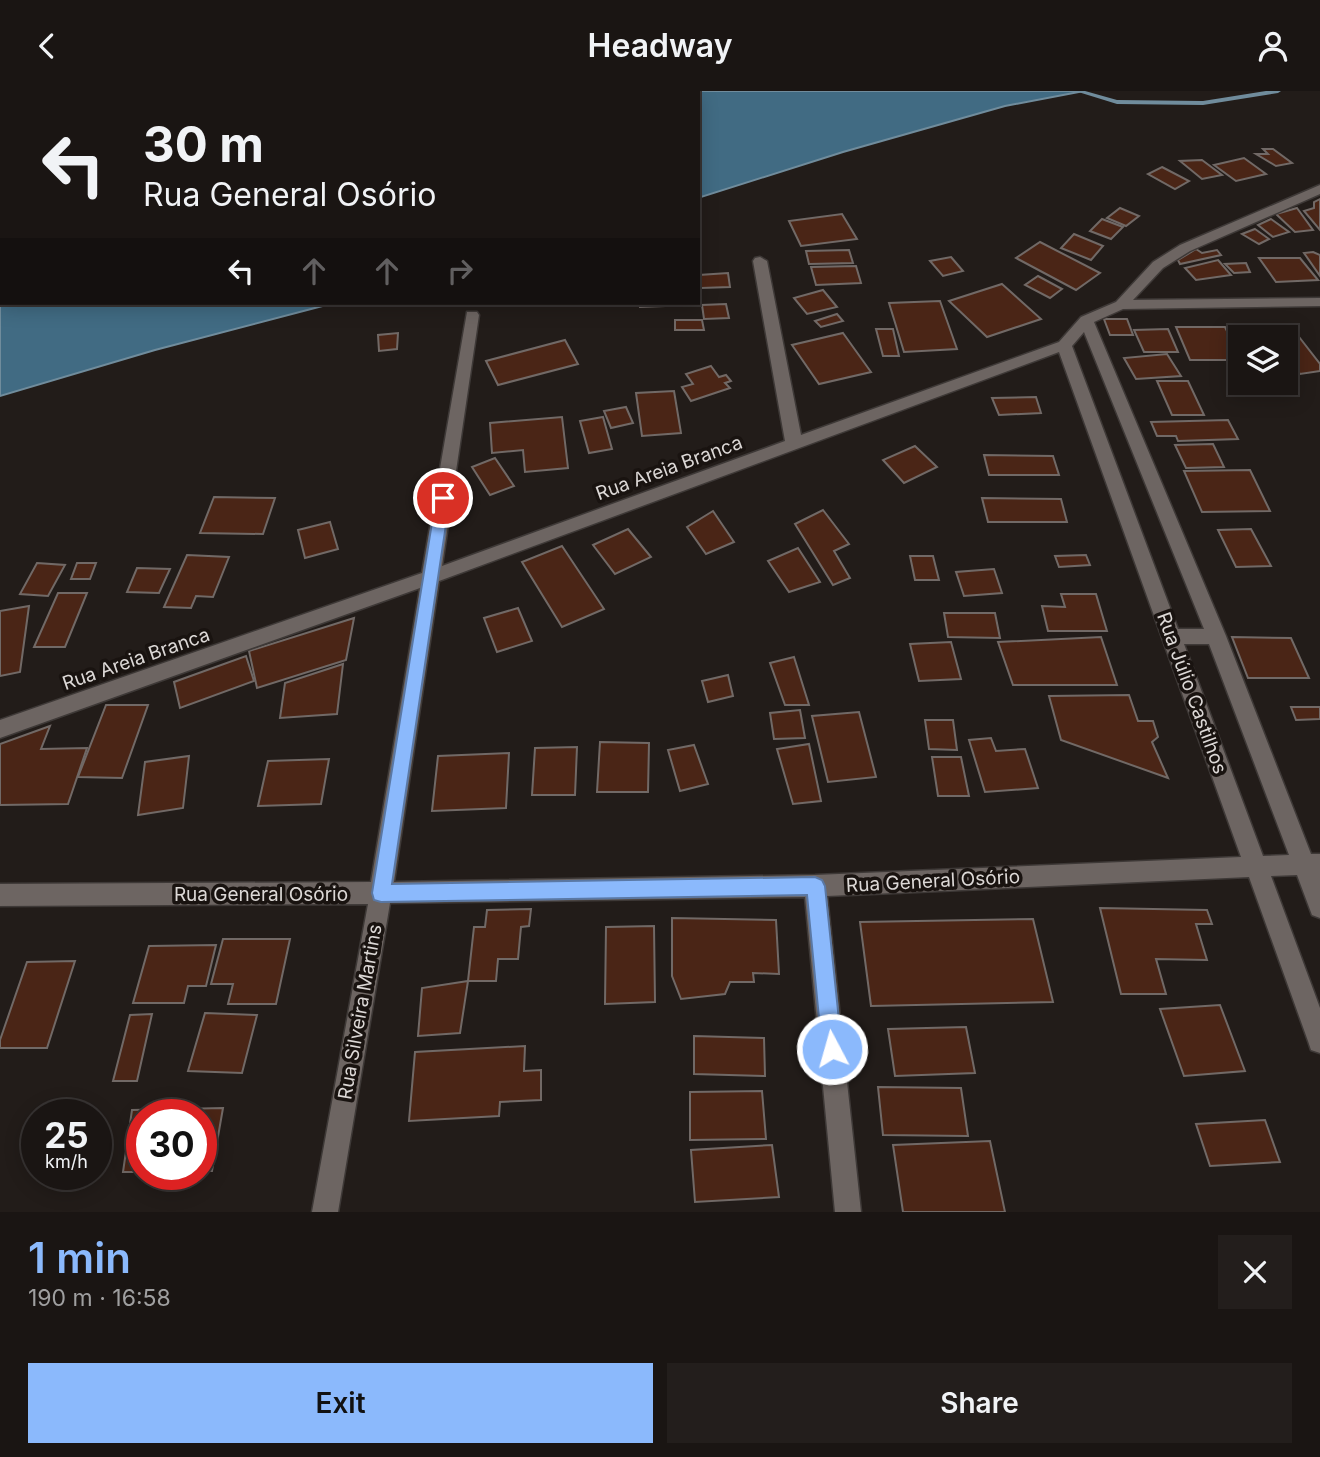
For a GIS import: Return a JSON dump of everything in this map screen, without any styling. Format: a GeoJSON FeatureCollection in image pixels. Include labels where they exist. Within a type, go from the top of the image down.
{"type":"FeatureCollection","features":[{"type":"Feature","properties":{"kind":"street","name":"Rua Areia Branca"},"geometry":{"type":"LineString","coordinates":[[0,729],[431,577],[1064,345],[1086,320],[1121,305],[1158,265],[1185,248],[1320,190]]}},
{"type":"Feature","properties":{"kind":"street"},"geometry":{"type":"LineString","coordinates":[[760,261],[794,444]]}},
{"type":"Feature","properties":{"kind":"street"},"geometry":{"type":"LineString","coordinates":[[1121,305],[1320,302]]}},
{"type":"Feature","properties":{"kind":"street","name":"Rua Silveira Martins"},"geometry":{"type":"LineString","coordinates":[[325,1212],[381,893],[472,315]]}},
{"type":"Feature","properties":{"kind":"street"},"geometry":{"type":"LineString","coordinates":[[1086,320],[1312,864],[1320,908]]}},
{"type":"Feature","properties":{"kind":"street","name":"Rua Júlio Castilhos"},"geometry":{"type":"LineString","coordinates":[[1064,345],[1320,1041]]}},
{"type":"Feature","properties":{"kind":"street"},"geometry":{"type":"LineString","coordinates":[[1172,636],[1216,636]]}},
{"type":"Feature","properties":{"kind":"street","name":"Rua General Osório"},"geometry":{"type":"LineString","coordinates":[[0,895],[381,893],[815,886],[1312,864]]}},
{"type":"Feature","properties":{"kind":"street"},"geometry":{"type":"LineString","coordinates":[[815,886],[848,1212]]}},
{"type":"Feature","properties":{"kind":"water"},"geometry":{"type":"Polygon","coordinates":[[[700,91],[1084,91],[1005,106],[843,152],[700,197],[700,91]]]}},
{"type":"Feature","properties":{"kind":"water"},"geometry":{"type":"Polygon","coordinates":[[[0,305],[326,305],[155,350],[0,396],[0,305]]]}},
{"type":"Feature","properties":{"kind":"building"},"geometry":{"type":"Polygon","coordinates":[[[1263,149],[1273,149],[1292,163],[1276,166],[1256,154],[1268,154],[1263,149]]]}},
{"type":"Feature","properties":{"kind":"building"},"geometry":{"type":"Polygon","coordinates":[[[1244,158],[1266,174],[1236,181],[1214,165],[1244,158]]]}},
{"type":"Feature","properties":{"kind":"building"},"geometry":{"type":"Polygon","coordinates":[[[1202,160],[1222,175],[1202,179],[1180,161],[1202,160]]]}},
{"type":"Feature","properties":{"kind":"building"},"geometry":{"type":"Polygon","coordinates":[[[1162,167],[1189,181],[1175,189],[1148,174],[1162,167]]]}},
{"type":"Feature","properties":{"kind":"building"},"geometry":{"type":"Polygon","coordinates":[[[1320,199],[1320,230],[1304,211],[1314,208],[1314,202],[1320,199]]]}},
{"type":"Feature","properties":{"kind":"building"},"geometry":{"type":"Polygon","coordinates":[[[1120,208],[1139,216],[1126,226],[1107,218],[1120,208]]]}},
{"type":"Feature","properties":{"kind":"building"},"geometry":{"type":"Polygon","coordinates":[[[1297,208],[1313,230],[1295,232],[1276,214],[1297,208]]]}},
{"type":"Feature","properties":{"kind":"building"},"geometry":{"type":"Polygon","coordinates":[[[842,214],[857,239],[801,246],[789,221],[842,214]]]}},
{"type":"Feature","properties":{"kind":"building"},"geometry":{"type":"Polygon","coordinates":[[[1102,219],[1123,227],[1111,239],[1090,231],[1102,219]]]}},
{"type":"Feature","properties":{"kind":"building"},"geometry":{"type":"Polygon","coordinates":[[[1271,219],[1289,232],[1273,237],[1258,225],[1271,219]]]}},
{"type":"Feature","properties":{"kind":"building"},"geometry":{"type":"Polygon","coordinates":[[[1255,229],[1269,239],[1259,244],[1242,234],[1255,229]]]}},
{"type":"Feature","properties":{"kind":"building"},"geometry":{"type":"Polygon","coordinates":[[[1074,234],[1103,246],[1091,260],[1061,248],[1074,234]]]}},
{"type":"Feature","properties":{"kind":"building"},"geometry":{"type":"Polygon","coordinates":[[[1040,242],[1100,273],[1076,290],[1016,258],[1040,242]]]}},
{"type":"Feature","properties":{"kind":"building"},"geometry":{"type":"Polygon","coordinates":[[[1196,249],[1202,253],[1217,250],[1221,255],[1180,264],[1178,260],[1196,249]]]}},
{"type":"Feature","properties":{"kind":"building"},"geometry":{"type":"Polygon","coordinates":[[[849,250],[853,263],[809,264],[806,251],[849,250]]]}},
{"type":"Feature","properties":{"kind":"building"},"geometry":{"type":"Polygon","coordinates":[[[1313,252],[1320,255],[1320,276],[1304,253],[1313,252]]]}},
{"type":"Feature","properties":{"kind":"building"},"geometry":{"type":"Polygon","coordinates":[[[951,257],[963,271],[943,276],[930,261],[951,257]]]}},
{"type":"Feature","properties":{"kind":"building"},"geometry":{"type":"Polygon","coordinates":[[[1259,258],[1300,258],[1318,280],[1276,282],[1259,258]]]}},
{"type":"Feature","properties":{"kind":"building"},"geometry":{"type":"Polygon","coordinates":[[[1218,260],[1231,275],[1196,280],[1185,268],[1218,260]]]}},
{"type":"Feature","properties":{"kind":"building"},"geometry":{"type":"Polygon","coordinates":[[[1246,263],[1250,272],[1234,273],[1225,264],[1246,263]]]}},
{"type":"Feature","properties":{"kind":"building"},"geometry":{"type":"Polygon","coordinates":[[[856,266],[861,283],[816,285],[811,267],[856,266]]]}},
{"type":"Feature","properties":{"kind":"building"},"geometry":{"type":"Polygon","coordinates":[[[728,273],[730,287],[701,288],[700,275],[728,273]]]}},
{"type":"Feature","properties":{"kind":"building"},"geometry":{"type":"Polygon","coordinates":[[[1038,276],[1062,289],[1050,298],[1025,285],[1038,276]]]}},
{"type":"Feature","properties":{"kind":"building"},"geometry":{"type":"Polygon","coordinates":[[[1002,284],[1041,319],[987,337],[949,301],[1002,284]]]}},
{"type":"Feature","properties":{"kind":"building"},"geometry":{"type":"Polygon","coordinates":[[[823,290],[837,307],[807,314],[794,298],[823,290]]]}},
{"type":"Feature","properties":{"kind":"building"},"geometry":{"type":"Polygon","coordinates":[[[940,301],[957,349],[904,352],[889,303],[940,301]]]}},
{"type":"Feature","properties":{"kind":"building"},"geometry":{"type":"Polygon","coordinates":[[[726,304],[729,318],[704,319],[702,305],[726,304]]]}},
{"type":"Feature","properties":{"kind":"building"},"geometry":{"type":"Polygon","coordinates":[[[640,305],[691,305],[640,307],[640,305]]]}},
{"type":"Feature","properties":{"kind":"building"},"geometry":{"type":"Polygon","coordinates":[[[837,314],[843,321],[821,327],[815,321],[837,314]]]}},
{"type":"Feature","properties":{"kind":"building"},"geometry":{"type":"Polygon","coordinates":[[[1104,319],[1127,319],[1133,335],[1110,335],[1104,319]]]}},
{"type":"Feature","properties":{"kind":"building"},"geometry":{"type":"Polygon","coordinates":[[[675,320],[702,320],[704,330],[675,330],[675,320]]]}},
{"type":"Feature","properties":{"kind":"building"},"geometry":{"type":"Polygon","coordinates":[[[1176,327],[1225,327],[1228,333],[1228,360],[1190,360],[1176,327]]]}},
{"type":"Feature","properties":{"kind":"building"},"geometry":{"type":"Polygon","coordinates":[[[876,329],[893,329],[899,356],[883,356],[876,329]]]}},
{"type":"Feature","properties":{"kind":"building"},"geometry":{"type":"Polygon","coordinates":[[[1168,329],[1178,352],[1144,352],[1134,330],[1168,329]]]}},
{"type":"Feature","properties":{"kind":"building"},"geometry":{"type":"Polygon","coordinates":[[[398,333],[397,349],[379,351],[378,335],[398,333]]]}},
{"type":"Feature","properties":{"kind":"building"},"geometry":{"type":"Polygon","coordinates":[[[843,333],[871,372],[819,384],[792,345],[843,333]]]}},
{"type":"Feature","properties":{"kind":"building"},"geometry":{"type":"Polygon","coordinates":[[[1298,336],[1320,364],[1320,371],[1300,374],[1298,336]]]}},
{"type":"Feature","properties":{"kind":"building"},"geometry":{"type":"Polygon","coordinates":[[[565,340],[578,364],[498,385],[486,361],[565,340]]]}},
{"type":"Feature","properties":{"kind":"building"},"geometry":{"type":"Polygon","coordinates":[[[1167,354],[1181,376],[1136,379],[1124,358],[1167,354]]]}},
{"type":"Feature","properties":{"kind":"building"},"geometry":{"type":"Polygon","coordinates":[[[711,366],[719,377],[726,375],[731,381],[725,383],[730,388],[691,401],[682,387],[693,384],[686,374],[711,366]]]}},
{"type":"Feature","properties":{"kind":"building"},"geometry":{"type":"Polygon","coordinates":[[[1157,381],[1188,381],[1204,415],[1172,415],[1157,381]]]}},
{"type":"Feature","properties":{"kind":"building"},"geometry":{"type":"Polygon","coordinates":[[[674,391],[681,433],[642,436],[636,393],[674,391]]]}},
{"type":"Feature","properties":{"kind":"building"},"geometry":{"type":"Polygon","coordinates":[[[1036,397],[1041,413],[999,415],[992,398],[1036,397]]]}},
{"type":"Feature","properties":{"kind":"building"},"geometry":{"type":"Polygon","coordinates":[[[626,407],[633,423],[611,428],[604,411],[626,407]]]}},
{"type":"Feature","properties":{"kind":"building"},"geometry":{"type":"Polygon","coordinates":[[[562,417],[568,468],[525,472],[523,450],[492,453],[490,423],[562,417]]]}},
{"type":"Feature","properties":{"kind":"building"},"geometry":{"type":"Polygon","coordinates":[[[603,417],[612,449],[589,453],[580,421],[603,417]]]}},
{"type":"Feature","properties":{"kind":"building"},"geometry":{"type":"Polygon","coordinates":[[[1228,420],[1238,439],[1178,441],[1176,436],[1157,436],[1151,422],[1228,420]]]}},
{"type":"Feature","properties":{"kind":"building"},"geometry":{"type":"Polygon","coordinates":[[[1213,444],[1224,467],[1186,468],[1175,445],[1213,444]]]}},
{"type":"Feature","properties":{"kind":"building"},"geometry":{"type":"Polygon","coordinates":[[[915,446],[937,467],[904,483],[883,460],[915,446]]]}},
{"type":"Feature","properties":{"kind":"building"},"geometry":{"type":"Polygon","coordinates":[[[984,455],[1053,456],[1059,475],[989,475],[984,455]]]}},
{"type":"Feature","properties":{"kind":"building"},"geometry":{"type":"Polygon","coordinates":[[[495,458],[514,486],[490,495],[472,467],[495,458]]]}},
{"type":"Feature","properties":{"kind":"building"},"geometry":{"type":"Polygon","coordinates":[[[1250,470],[1270,511],[1202,512],[1184,471],[1250,470]]]}},
{"type":"Feature","properties":{"kind":"building"},"geometry":{"type":"Polygon","coordinates":[[[214,497],[275,498],[263,534],[200,533],[214,497]]]}},
{"type":"Feature","properties":{"kind":"building"},"geometry":{"type":"Polygon","coordinates":[[[982,498],[1061,499],[1067,522],[988,522],[982,498]]]}},
{"type":"Feature","properties":{"kind":"building"},"geometry":{"type":"Polygon","coordinates":[[[823,510],[849,544],[834,551],[850,578],[833,585],[795,524],[823,510]]]}},
{"type":"Feature","properties":{"kind":"building"},"geometry":{"type":"Polygon","coordinates":[[[713,511],[734,542],[706,554],[687,527],[713,511]]]}},
{"type":"Feature","properties":{"kind":"building"},"geometry":{"type":"Polygon","coordinates":[[[330,522],[338,549],[305,558],[298,530],[330,522]]]}},
{"type":"Feature","properties":{"kind":"building"},"geometry":{"type":"Polygon","coordinates":[[[628,529],[651,557],[615,574],[593,545],[628,529]]]}},
{"type":"Feature","properties":{"kind":"building"},"geometry":{"type":"Polygon","coordinates":[[[1251,529],[1271,566],[1236,567],[1218,530],[1251,529]]]}},
{"type":"Feature","properties":{"kind":"building"},"geometry":{"type":"Polygon","coordinates":[[[562,546],[604,609],[562,627],[522,562],[562,546]]]}},
{"type":"Feature","properties":{"kind":"building"},"geometry":{"type":"Polygon","coordinates":[[[798,548],[820,582],[789,592],[768,561],[798,548]]]}},
{"type":"Feature","properties":{"kind":"building"},"geometry":{"type":"Polygon","coordinates":[[[187,555],[229,557],[213,597],[196,596],[191,608],[164,607],[187,555]]]}},
{"type":"Feature","properties":{"kind":"building"},"geometry":{"type":"Polygon","coordinates":[[[1086,555],[1090,565],[1059,567],[1055,556],[1086,555]]]}},
{"type":"Feature","properties":{"kind":"building"},"geometry":{"type":"Polygon","coordinates":[[[910,556],[933,556],[939,580],[915,580],[910,556]]]}},
{"type":"Feature","properties":{"kind":"building"},"geometry":{"type":"Polygon","coordinates":[[[37,563],[65,565],[48,596],[20,594],[37,563]]]}},
{"type":"Feature","properties":{"kind":"building"},"geometry":{"type":"Polygon","coordinates":[[[77,563],[96,563],[90,579],[71,579],[77,563]]]}},
{"type":"Feature","properties":{"kind":"building"},"geometry":{"type":"Polygon","coordinates":[[[137,568],[170,569],[159,593],[127,592],[137,568]]]}},
{"type":"Feature","properties":{"kind":"building"},"geometry":{"type":"Polygon","coordinates":[[[994,569],[1002,593],[964,596],[956,572],[994,569]]]}},
{"type":"Feature","properties":{"kind":"building"},"geometry":{"type":"Polygon","coordinates":[[[58,593],[87,593],[65,647],[34,647],[58,593]]]}},
{"type":"Feature","properties":{"kind":"building"},"geometry":{"type":"Polygon","coordinates":[[[1061,594],[1096,594],[1107,631],[1048,631],[1042,606],[1065,607],[1061,594]]]}},
{"type":"Feature","properties":{"kind":"building"},"geometry":{"type":"Polygon","coordinates":[[[29,606],[20,672],[0,676],[0,611],[29,606]]]}},
{"type":"Feature","properties":{"kind":"building"},"geometry":{"type":"Polygon","coordinates":[[[518,608],[532,641],[497,652],[484,618],[518,608]]]}},
{"type":"Feature","properties":{"kind":"building"},"geometry":{"type":"Polygon","coordinates":[[[944,613],[995,613],[1000,638],[948,637],[944,613]]]}},
{"type":"Feature","properties":{"kind":"building"},"geometry":{"type":"Polygon","coordinates":[[[354,618],[346,660],[257,688],[249,651],[354,618]]]}},
{"type":"Feature","properties":{"kind":"building"},"geometry":{"type":"Polygon","coordinates":[[[1101,637],[1117,685],[1013,685],[998,642],[1101,637]]]}},
{"type":"Feature","properties":{"kind":"building"},"geometry":{"type":"Polygon","coordinates":[[[1232,637],[1291,638],[1309,678],[1248,678],[1232,637]]]}},
{"type":"Feature","properties":{"kind":"building"},"geometry":{"type":"Polygon","coordinates":[[[951,642],[961,679],[919,681],[910,644],[951,642]]]}},
{"type":"Feature","properties":{"kind":"building"},"geometry":{"type":"Polygon","coordinates":[[[246,656],[254,681],[180,708],[174,682],[246,656]]]}},
{"type":"Feature","properties":{"kind":"building"},"geometry":{"type":"Polygon","coordinates":[[[794,657],[809,705],[785,705],[770,663],[794,657]]]}},
{"type":"Feature","properties":{"kind":"building"},"geometry":{"type":"Polygon","coordinates":[[[343,664],[337,714],[280,718],[285,683],[343,664]]]}},
{"type":"Feature","properties":{"kind":"building"},"geometry":{"type":"Polygon","coordinates":[[[728,675],[733,696],[708,702],[702,681],[728,675]]]}},
{"type":"Feature","properties":{"kind":"building"},"geometry":{"type":"Polygon","coordinates":[[[1129,695],[1138,721],[1153,721],[1158,737],[1152,742],[1168,778],[1061,740],[1049,696],[1129,695]]]}},
{"type":"Feature","properties":{"kind":"building"},"geometry":{"type":"Polygon","coordinates":[[[106,705],[148,705],[122,778],[78,777],[106,705]]]}},
{"type":"Feature","properties":{"kind":"building"},"geometry":{"type":"Polygon","coordinates":[[[1291,707],[1320,707],[1320,719],[1296,720],[1291,707]]]}},
{"type":"Feature","properties":{"kind":"building"},"geometry":{"type":"Polygon","coordinates":[[[800,710],[805,738],[774,739],[770,713],[800,710]]]}},
{"type":"Feature","properties":{"kind":"building"},"geometry":{"type":"Polygon","coordinates":[[[859,712],[876,777],[828,782],[812,716],[859,712]]]}},
{"type":"Feature","properties":{"kind":"building"},"geometry":{"type":"Polygon","coordinates":[[[925,720],[953,720],[957,750],[929,749],[925,720]]]}},
{"type":"Feature","properties":{"kind":"building"},"geometry":{"type":"Polygon","coordinates":[[[50,726],[41,749],[87,748],[68,804],[0,805],[0,744],[50,726]]]}},
{"type":"Feature","properties":{"kind":"building"},"geometry":{"type":"Polygon","coordinates":[[[991,738],[996,751],[1025,749],[1038,788],[985,792],[969,740],[991,738]]]}},
{"type":"Feature","properties":{"kind":"building"},"geometry":{"type":"Polygon","coordinates":[[[600,742],[649,743],[648,792],[597,792],[600,742]]]}},
{"type":"Feature","properties":{"kind":"building"},"geometry":{"type":"Polygon","coordinates":[[[809,744],[821,801],[793,804],[777,749],[809,744]]]}},
{"type":"Feature","properties":{"kind":"building"},"geometry":{"type":"Polygon","coordinates":[[[694,745],[708,784],[680,791],[668,750],[694,745]]]}},
{"type":"Feature","properties":{"kind":"building"},"geometry":{"type":"Polygon","coordinates":[[[577,747],[575,795],[532,795],[535,748],[577,747]]]}},
{"type":"Feature","properties":{"kind":"building"},"geometry":{"type":"Polygon","coordinates":[[[509,753],[506,808],[432,811],[438,756],[509,753]]]}},
{"type":"Feature","properties":{"kind":"building"},"geometry":{"type":"Polygon","coordinates":[[[189,756],[183,808],[138,815],[145,762],[189,756]]]}},
{"type":"Feature","properties":{"kind":"building"},"geometry":{"type":"Polygon","coordinates":[[[932,757],[961,757],[969,796],[938,796],[932,757]]]}},
{"type":"Feature","properties":{"kind":"building"},"geometry":{"type":"Polygon","coordinates":[[[329,759],[321,804],[258,806],[268,761],[329,759]]]}},
{"type":"Feature","properties":{"kind":"building"},"geometry":{"type":"Polygon","coordinates":[[[1100,908],[1207,910],[1212,924],[1196,924],[1207,960],[1156,959],[1166,994],[1121,994],[1100,908]]]}},
{"type":"Feature","properties":{"kind":"building"},"geometry":{"type":"Polygon","coordinates":[[[531,909],[529,926],[521,927],[518,959],[498,959],[496,981],[468,981],[474,927],[485,927],[487,910],[531,909]]]}},
{"type":"Feature","properties":{"kind":"building"},"geometry":{"type":"Polygon","coordinates":[[[672,918],[776,920],[779,974],[753,973],[754,982],[730,982],[725,994],[681,999],[672,976],[672,918]]]}},
{"type":"Feature","properties":{"kind":"building"},"geometry":{"type":"Polygon","coordinates":[[[1033,919],[1053,1002],[871,1006],[860,922],[1033,919]]]}},
{"type":"Feature","properties":{"kind":"building"},"geometry":{"type":"Polygon","coordinates":[[[654,926],[655,1002],[605,1004],[606,927],[654,926]]]}},
{"type":"Feature","properties":{"kind":"building"},"geometry":{"type":"Polygon","coordinates":[[[223,939],[290,939],[276,1004],[228,1004],[233,984],[211,984],[223,939]]]}},
{"type":"Feature","properties":{"kind":"building"},"geometry":{"type":"Polygon","coordinates":[[[216,945],[206,986],[188,986],[184,1003],[133,1003],[149,946],[216,945]]]}},
{"type":"Feature","properties":{"kind":"building"},"geometry":{"type":"Polygon","coordinates":[[[75,961],[47,1048],[0,1048],[0,1040],[27,962],[75,961]]]}},
{"type":"Feature","properties":{"kind":"building"},"geometry":{"type":"Polygon","coordinates":[[[468,981],[460,1033],[418,1036],[422,988],[468,981]]]}},
{"type":"Feature","properties":{"kind":"building"},"geometry":{"type":"Polygon","coordinates":[[[1220,1005],[1245,1071],[1184,1076],[1160,1009],[1220,1005]]]}},
{"type":"Feature","properties":{"kind":"building"},"geometry":{"type":"Polygon","coordinates":[[[205,1013],[257,1015],[242,1073],[188,1071],[205,1013]]]}},
{"type":"Feature","properties":{"kind":"building"},"geometry":{"type":"Polygon","coordinates":[[[152,1014],[137,1081],[113,1081],[130,1015],[152,1014]]]}},
{"type":"Feature","properties":{"kind":"building"},"geometry":{"type":"Polygon","coordinates":[[[966,1027],[975,1073],[895,1076],[888,1029],[966,1027]]]}},
{"type":"Feature","properties":{"kind":"building"},"geometry":{"type":"Polygon","coordinates":[[[694,1036],[764,1038],[765,1076],[694,1074],[694,1036]]]}},
{"type":"Feature","properties":{"kind":"building"},"geometry":{"type":"Polygon","coordinates":[[[525,1046],[524,1071],[541,1070],[541,1100],[500,1102],[499,1116],[409,1121],[415,1052],[525,1046]]]}},
{"type":"Feature","properties":{"kind":"building"},"geometry":{"type":"Polygon","coordinates":[[[878,1087],[961,1088],[968,1136],[883,1135],[878,1087]]]}},
{"type":"Feature","properties":{"kind":"building"},"geometry":{"type":"Polygon","coordinates":[[[762,1091],[766,1139],[690,1140],[690,1092],[762,1091]]]}},
{"type":"Feature","properties":{"kind":"building"},"geometry":{"type":"Polygon","coordinates":[[[217,1108],[223,1108],[217,1142],[217,1108]]]}},
{"type":"Feature","properties":{"kind":"building"},"geometry":{"type":"Polygon","coordinates":[[[1265,1120],[1280,1162],[1210,1166],[1196,1124],[1265,1120]]]}},
{"type":"Feature","properties":{"kind":"building"},"geometry":{"type":"Polygon","coordinates":[[[990,1141],[1005,1212],[903,1212],[893,1145],[990,1141]]]}},
{"type":"Feature","properties":{"kind":"building"},"geometry":{"type":"Polygon","coordinates":[[[772,1145],[779,1197],[695,1202],[691,1150],[772,1145]]]}},
{"type":"Feature","properties":{"kind":"building"},"geometry":{"type":"Polygon","coordinates":[[[126,1151],[126,1172],[123,1172],[126,1151]]]}},
{"type":"Feature","properties":{"kind":"waterway"},"geometry":{"type":"LineString","coordinates":[[1078,91],[1117,102],[1203,103],[1278,91]]}},
{"type":"Feature","properties":{"kind":"route"},"geometry":{"type":"LineString","coordinates":[[443,498],[381,893],[815,886],[832,1049]]}}]}
